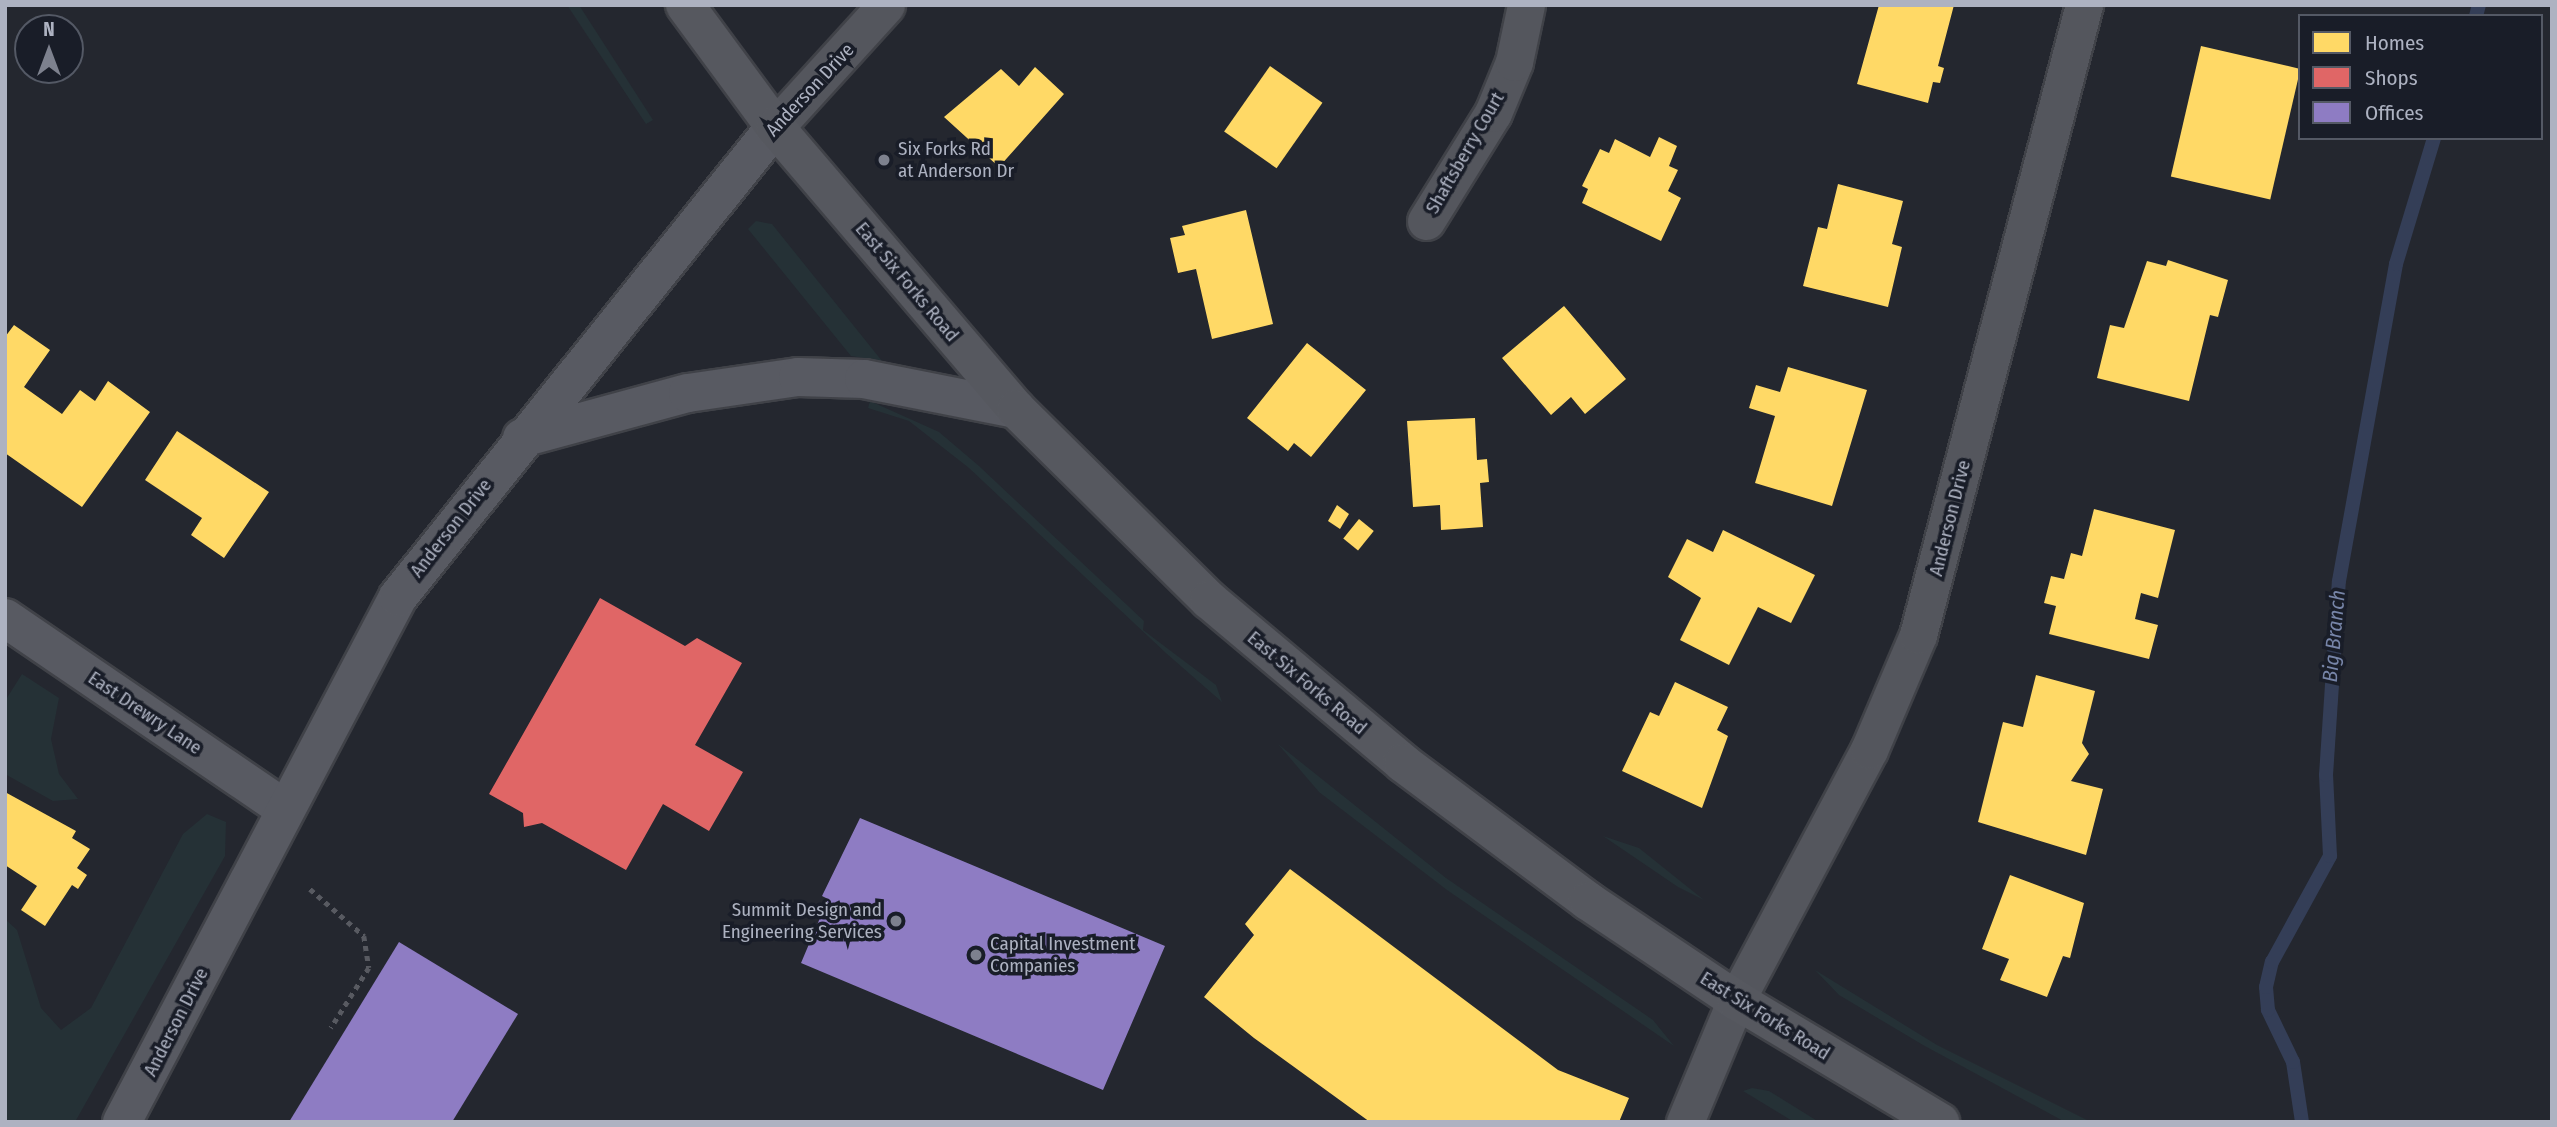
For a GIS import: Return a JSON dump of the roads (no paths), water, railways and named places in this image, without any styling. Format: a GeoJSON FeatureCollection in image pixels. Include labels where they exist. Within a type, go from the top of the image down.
{"type":"FeatureCollection","features":[{"type":"Feature","properties":{"kind":"main road","name":"East Six Forks Road"},"geometry":{"type":"LineString","coordinates":[[685,5],[775,127],[1016,410],[1111,508],[1288,670],[1496,834],[1736,1000],[1940,1122]]}},
{"type":"Feature","properties":{"kind":"street","name":"Anderson Drive"},"geometry":{"type":"LineString","coordinates":[[122,1122],[398,597],[522,438],[775,127],[886,5]]}},
{"type":"Feature","properties":{"kind":"street","name":"Shaftsberry Court"},"geometry":{"type":"LineString","coordinates":[[1426,221],[1493,113],[1514,62],[1526,5]]}},
{"type":"Feature","properties":{"kind":"street","name":"Anderson Drive"},"geometry":{"type":"LineString","coordinates":[[1685,1122],[1736,1000],[1870,750],[1917,635],[2084,5]]}},
{"type":"Feature","properties":{"kind":"street"},"geometry":{"type":"LineString","coordinates":[[522,438],[688,393],[798,377],[864,379],[1016,410]]}},
{"type":"Feature","properties":{"kind":"street","name":"East Drewry Lane"},"geometry":{"type":"LineString","coordinates":[[5,618],[285,808]]}},
{"type":"Feature","properties":{"kind":"waterway","name":"Big Branch"},"geometry":{"type":"LineString","coordinates":[[2477,14],[2479,5]]}},
{"type":"Feature","properties":{"kind":"waterway","name":"Big Branch"},"geometry":{"type":"LineString","coordinates":[[2302,1122],[2293,1062],[2268,1010],[2266,987],[2272,962],[2330,856],[2326,775],[2339,581],[2396,264],[2433,140]]}},
{"type":"Feature","properties":{"kind":"place","name":"Six Forks Rd at Anderson Dr"},"geometry":{"type":"Point","coordinates":[884,160]}},
{"type":"Feature","properties":{"kind":"place","name":"Summit Design and Engineering Services"},"geometry":{"type":"Point","coordinates":[896,921]}},
{"type":"Feature","properties":{"kind":"place","name":"Capital Investment Companies"},"geometry":{"type":"Point","coordinates":[976,955]}}]}
